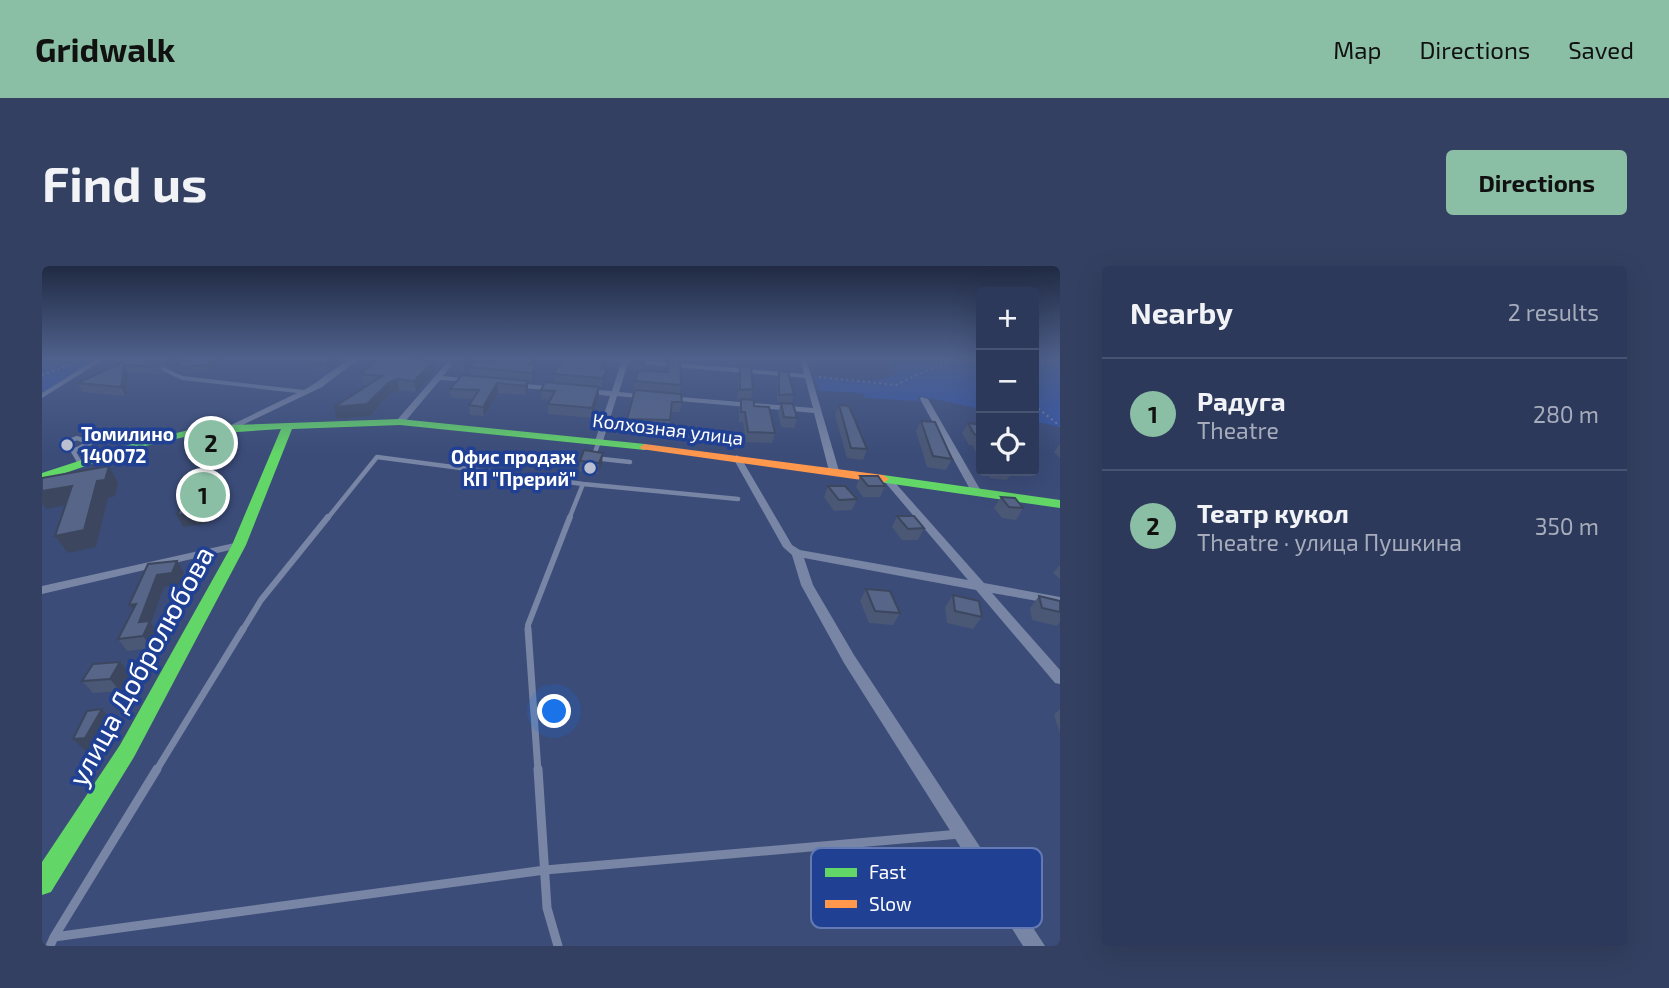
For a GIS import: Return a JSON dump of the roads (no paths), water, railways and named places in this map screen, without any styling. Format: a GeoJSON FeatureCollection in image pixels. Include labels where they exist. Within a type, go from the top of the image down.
{"type":"FeatureCollection","features":[{"type":"Feature","properties":{"kind":"main road","name":"Колхозная улица"},"geometry":{"type":"LineString","coordinates":[[42,477],[157,439],[229,428],[288,426],[404,414],[1060,504]]}},
{"type":"Feature","properties":{"kind":"main road","name":"улица Добролюбова"},"geometry":{"type":"LineString","coordinates":[[42,883],[127,751],[239,545],[288,426]]}},
{"type":"Feature","properties":{"kind":"street"},"geometry":{"type":"LineString","coordinates":[[284,390],[306,392]]}},
{"type":"Feature","properties":{"kind":"street"},"geometry":{"type":"LineString","coordinates":[[229,428],[309,390]]}},
{"type":"Feature","properties":{"kind":"street"},"geometry":{"type":"LineString","coordinates":[[404,414],[426,390]]}},
{"type":"Feature","properties":{"kind":"street"},"geometry":{"type":"LineString","coordinates":[[573,390],[818,411]]}},
{"type":"Feature","properties":{"kind":"street"},"geometry":{"type":"LineString","coordinates":[[599,441],[613,390]]}},
{"type":"Feature","properties":{"kind":"street"},"geometry":{"type":"LineString","coordinates":[[812,390],[834,471]]}},
{"type":"Feature","properties":{"kind":"street"},"geometry":{"type":"LineString","coordinates":[[924,399],[976,491]]}},
{"type":"Feature","properties":{"kind":"street"},"geometry":{"type":"LineString","coordinates":[[737,458],[788,547],[797,554],[1060,601]]}},
{"type":"Feature","properties":{"kind":"street"},"geometry":{"type":"LineString","coordinates":[[887,479],[1060,679]]}},
{"type":"Feature","properties":{"kind":"street","name":"улица Добролюбова"},"geometry":{"type":"LineString","coordinates":[[42,590],[239,545]]}},
{"type":"Feature","properties":{"kind":"street"},"geometry":{"type":"LineString","coordinates":[[797,554],[807,585],[849,659],[971,848]]}},
{"type":"Feature","properties":{"kind":"street"},"geometry":{"type":"LineString","coordinates":[[1023,928],[1035,946]]}},
{"type":"Feature","properties":{"kind":"lane"},"geometry":{"type":"LineString","coordinates":[[66,442],[77,438],[90,443],[73,451],[80,463]]}},
{"type":"Feature","properties":{"kind":"lane"},"geometry":{"type":"LineString","coordinates":[[599,441],[593,458],[630,462]]}},
{"type":"Feature","properties":{"kind":"lane"},"geometry":{"type":"LineString","coordinates":[[52,942],[261,600],[377,457],[583,484],[738,499]]}},
{"type":"Feature","properties":{"kind":"lane"},"geometry":{"type":"LineString","coordinates":[[558,946],[547,908],[528,625],[583,484]]}},
{"type":"Feature","properties":{"kind":"lane"},"geometry":{"type":"LineString","coordinates":[[52,942],[545,870],[962,834]]}},
{"type":"Feature","properties":{"kind":"place","name":"Театр кукол"},"geometry":{"type":"Point","coordinates":[211,443]}},
{"type":"Feature","properties":{"kind":"place","name":"Томилино 140072"},"geometry":{"type":"Point","coordinates":[67,445]}},
{"type":"Feature","properties":{"kind":"place","name":"Офис продаж КП \"Прерий\""},"geometry":{"type":"Point","coordinates":[590,468]}},
{"type":"Feature","properties":{"kind":"place","name":"Радуга"},"geometry":{"type":"Point","coordinates":[203,495]}}]}
